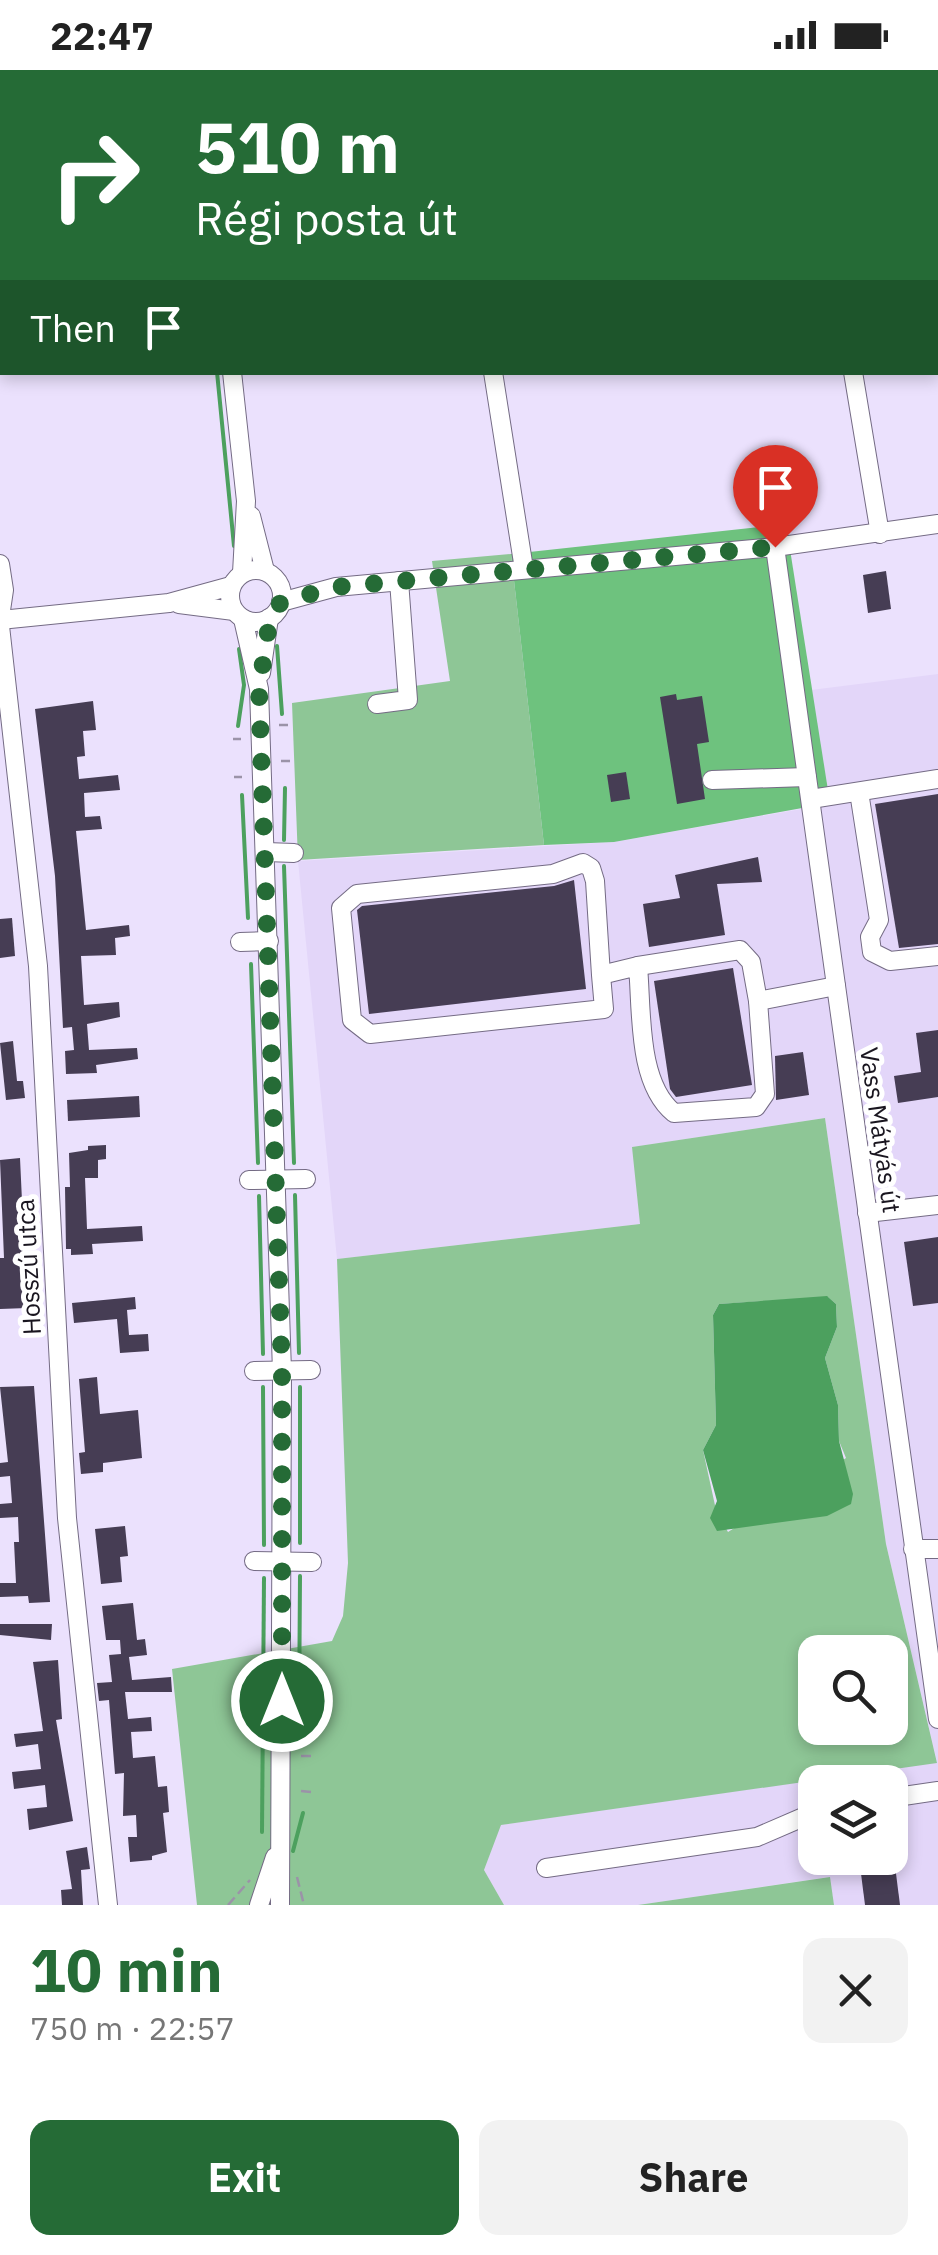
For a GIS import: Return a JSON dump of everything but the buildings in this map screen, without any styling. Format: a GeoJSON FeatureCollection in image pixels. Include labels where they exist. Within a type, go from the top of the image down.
{"type":"FeatureCollection","features":[{"type":"Feature","properties":{"kind":"street"},"geometry":{"type":"LineString","coordinates":[[232,375],[246,501],[281,602]]}},
{"type":"Feature","properties":{"kind":"street"},"geometry":{"type":"LineString","coordinates":[[493,375],[524,569]]}},
{"type":"Feature","properties":{"kind":"street"},"geometry":{"type":"LineString","coordinates":[[854,375],[880,534]]}},
{"type":"Feature","properties":{"kind":"street"},"geometry":{"type":"LineString","coordinates":[[246,501],[237,580],[238,615],[259,689]]}},
{"type":"Feature","properties":{"kind":"street"},"geometry":{"type":"LineString","coordinates":[[280,1905],[282,1371],[259,689],[270,618],[281,602],[336,587],[775,547],[938,524]]}},
{"type":"Feature","properties":{"kind":"street","name":"Vass Mátyás út"},"geometry":{"type":"LineString","coordinates":[[775,547],[938,1719]]}},
{"type":"Feature","properties":{"kind":"street","name":"Hosszú utca"},"geometry":{"type":"LineString","coordinates":[[0,564],[4,590],[0,621],[38,966],[67,1518],[108,1905]]}},
{"type":"Feature","properties":{"kind":"street"},"geometry":{"type":"LineString","coordinates":[[0,621],[169,603],[237,580],[271,576],[336,587]]}},
{"type":"Feature","properties":{"kind":"street"},"geometry":{"type":"LineString","coordinates":[[377,704],[408,700],[399,581]]}},
{"type":"Feature","properties":{"kind":"street"},"geometry":{"type":"LineString","coordinates":[[169,603],[256,622],[270,618]]}},
{"type":"Feature","properties":{"kind":"street"},"geometry":{"type":"LineString","coordinates":[[712,780],[808,776]]}},
{"type":"Feature","properties":{"kind":"street"},"geometry":{"type":"LineString","coordinates":[[811,799],[938,779]]}},
{"type":"Feature","properties":{"kind":"street"},"geometry":{"type":"LineString","coordinates":[[859,792],[879,920],[870,937],[872,952],[890,961],[938,956]]}},
{"type":"Feature","properties":{"kind":"street"},"geometry":{"type":"LineString","coordinates":[[266,852],[294,852]]}},
{"type":"Feature","properties":{"kind":"street"},"geometry":{"type":"LineString","coordinates":[[583,863],[590,868],[594,881],[601,975],[604,1009],[370,1034],[352,1020],[341,908],[356,894],[553,874],[583,863]]}},
{"type":"Feature","properties":{"kind":"street"},"geometry":{"type":"LineString","coordinates":[[240,942],[269,941]]}},
{"type":"Feature","properties":{"kind":"street"},"geometry":{"type":"LineString","coordinates":[[601,975],[638,966],[740,950],[751,962],[758,1001],[764,1094],[756,1106],[731,1112],[674,1113],[660,1101],[647,1056],[638,966]]}},
{"type":"Feature","properties":{"kind":"street"},"geometry":{"type":"LineString","coordinates":[[758,1001],[836,986]]}},
{"type":"Feature","properties":{"kind":"street"},"geometry":{"type":"LineString","coordinates":[[249,1180],[306,1179]]}},
{"type":"Feature","properties":{"kind":"street"},"geometry":{"type":"LineString","coordinates":[[867,1213],[938,1204]]}},
{"type":"Feature","properties":{"kind":"street"},"geometry":{"type":"LineString","coordinates":[[254,1371],[312,1370]]}},
{"type":"Feature","properties":{"kind":"street"},"geometry":{"type":"LineString","coordinates":[[913,1548],[938,1549]]}},
{"type":"Feature","properties":{"kind":"street"},"geometry":{"type":"LineString","coordinates":[[254,1562],[312,1562]]}},
{"type":"Feature","properties":{"kind":"street"},"geometry":{"type":"LineString","coordinates":[[908,1795],[938,1791]]}},
{"type":"Feature","properties":{"kind":"street"},"geometry":{"type":"LineString","coordinates":[[546,1868],[757,1837],[798,1819]]}},
{"type":"Feature","properties":{"kind":"street"},"geometry":{"type":"LineString","coordinates":[[259,1905],[280,1842]]}},
{"type":"Feature","properties":{"kind":"path"},"geometry":{"type":"LineString","coordinates":[[279,725],[288,724]]}},
{"type":"Feature","properties":{"kind":"path"},"geometry":{"type":"LineString","coordinates":[[233,739],[241,739]]}},
{"type":"Feature","properties":{"kind":"path"},"geometry":{"type":"LineString","coordinates":[[281,761],[290,761]]}},
{"type":"Feature","properties":{"kind":"path"},"geometry":{"type":"LineString","coordinates":[[234,777],[242,777]]}},
{"type":"Feature","properties":{"kind":"path"},"geometry":{"type":"LineString","coordinates":[[301,1756],[311,1756]]}},
{"type":"Feature","properties":{"kind":"path"},"geometry":{"type":"LineString","coordinates":[[301,1791],[311,1792]]}},
{"type":"Feature","properties":{"kind":"path"},"geometry":{"type":"LineString","coordinates":[[228,1905],[253,1876]]}},
{"type":"Feature","properties":{"kind":"path"},"geometry":{"type":"LineString","coordinates":[[302,1896],[304,1905]]}},
{"type":"Feature","properties":{"kind":"shaded area"},"geometry":{"type":"Polygon","coordinates":[[[786,524],[830,803],[614,842],[544,845],[511,554],[786,524]]]}},
{"type":"Feature","properties":{"kind":"shaded area"},"geometry":{"type":"Polygon","coordinates":[[[511,554],[544,845],[298,860],[292,703],[450,681],[432,561],[511,554]]]}},
{"type":"Feature","properties":{"kind":"shaded area"},"geometry":{"type":"Polygon","coordinates":[[[938,674],[938,1905],[834,1905],[829,1877],[638,1905],[504,1905],[484,1870],[500,1825],[798,1782],[798,1875],[908,1875],[908,1766],[937,1762],[886,1544],[825,1118],[633,1147],[640,1224],[337,1259],[298,861],[614,842],[830,804],[811,690],[938,674]]]}},
{"type":"Feature","properties":{"kind":"shaded area"},"geometry":{"type":"Polygon","coordinates":[[[825,1118],[886,1544],[907,1635],[798,1635],[798,1745],[908,1745],[908,1638],[937,1763],[908,1767],[798,1765],[798,1783],[501,1825],[484,1870],[504,1905],[197,1905],[172,1669],[332,1641],[343,1616],[348,1563],[337,1259],[640,1224],[632,1147],[825,1118]],[[828,1297],[719,1304],[713,1315],[716,1425],[703,1450],[716,1510],[728,1532],[846,1458],[839,1441],[838,1405],[825,1358],[837,1327],[836,1304],[828,1297]]]}},
{"type":"Feature","properties":{"kind":"shaded area"},"geometry":{"type":"Polygon","coordinates":[[[827,1296],[836,1304],[837,1327],[825,1358],[838,1405],[839,1441],[853,1494],[851,1504],[827,1516],[717,1531],[710,1518],[717,1501],[703,1450],[716,1425],[713,1315],[719,1304],[827,1296]]]}},
{"type":"Feature","properties":{"kind":"shaded area"},"geometry":{"type":"Polygon","coordinates":[[[830,1877],[834,1905],[638,1905],[830,1877]]]}},
{"type":"Feature","properties":{"kind":"waterway"},"geometry":{"type":"LineString","coordinates":[[217,375],[234,546]]}},
{"type":"Feature","properties":{"kind":"waterway"},"geometry":{"type":"LineString","coordinates":[[277,646],[282,714]]}},
{"type":"Feature","properties":{"kind":"waterway"},"geometry":{"type":"LineString","coordinates":[[238,726],[244,685],[239,649]]}},
{"type":"Feature","properties":{"kind":"waterway"},"geometry":{"type":"LineString","coordinates":[[284,840],[285,788]]}},
{"type":"Feature","properties":{"kind":"waterway"},"geometry":{"type":"LineString","coordinates":[[242,795],[248,918]]}},
{"type":"Feature","properties":{"kind":"waterway"},"geometry":{"type":"LineString","coordinates":[[284,866],[294,1163]]}},
{"type":"Feature","properties":{"kind":"waterway"},"geometry":{"type":"LineString","coordinates":[[251,964],[258,1163]]}},
{"type":"Feature","properties":{"kind":"waterway"},"geometry":{"type":"LineString","coordinates":[[295,1195],[299,1353]]}},
{"type":"Feature","properties":{"kind":"waterway"},"geometry":{"type":"LineString","coordinates":[[259,1196],[263,1354]]}},
{"type":"Feature","properties":{"kind":"waterway"},"geometry":{"type":"LineString","coordinates":[[263,1387],[264,1545]]}},
{"type":"Feature","properties":{"kind":"waterway"},"geometry":{"type":"LineString","coordinates":[[300,1387],[300,1543]]}},
{"type":"Feature","properties":{"kind":"waterway"},"geometry":{"type":"LineString","coordinates":[[300,1576],[299,1720],[304,1741]]}},
{"type":"Feature","properties":{"kind":"waterway"},"geometry":{"type":"LineString","coordinates":[[262,1832],[264,1578]]}},
{"type":"Feature","properties":{"kind":"waterway"},"geometry":{"type":"LineString","coordinates":[[293,1851],[303,1813]]}},
{"type":"Feature","properties":{"kind":"route"},"geometry":{"type":"LineString","coordinates":[[282,1701],[282,1371],[259,689],[270,618],[281,602],[336,587],[775,547]]}}]}
